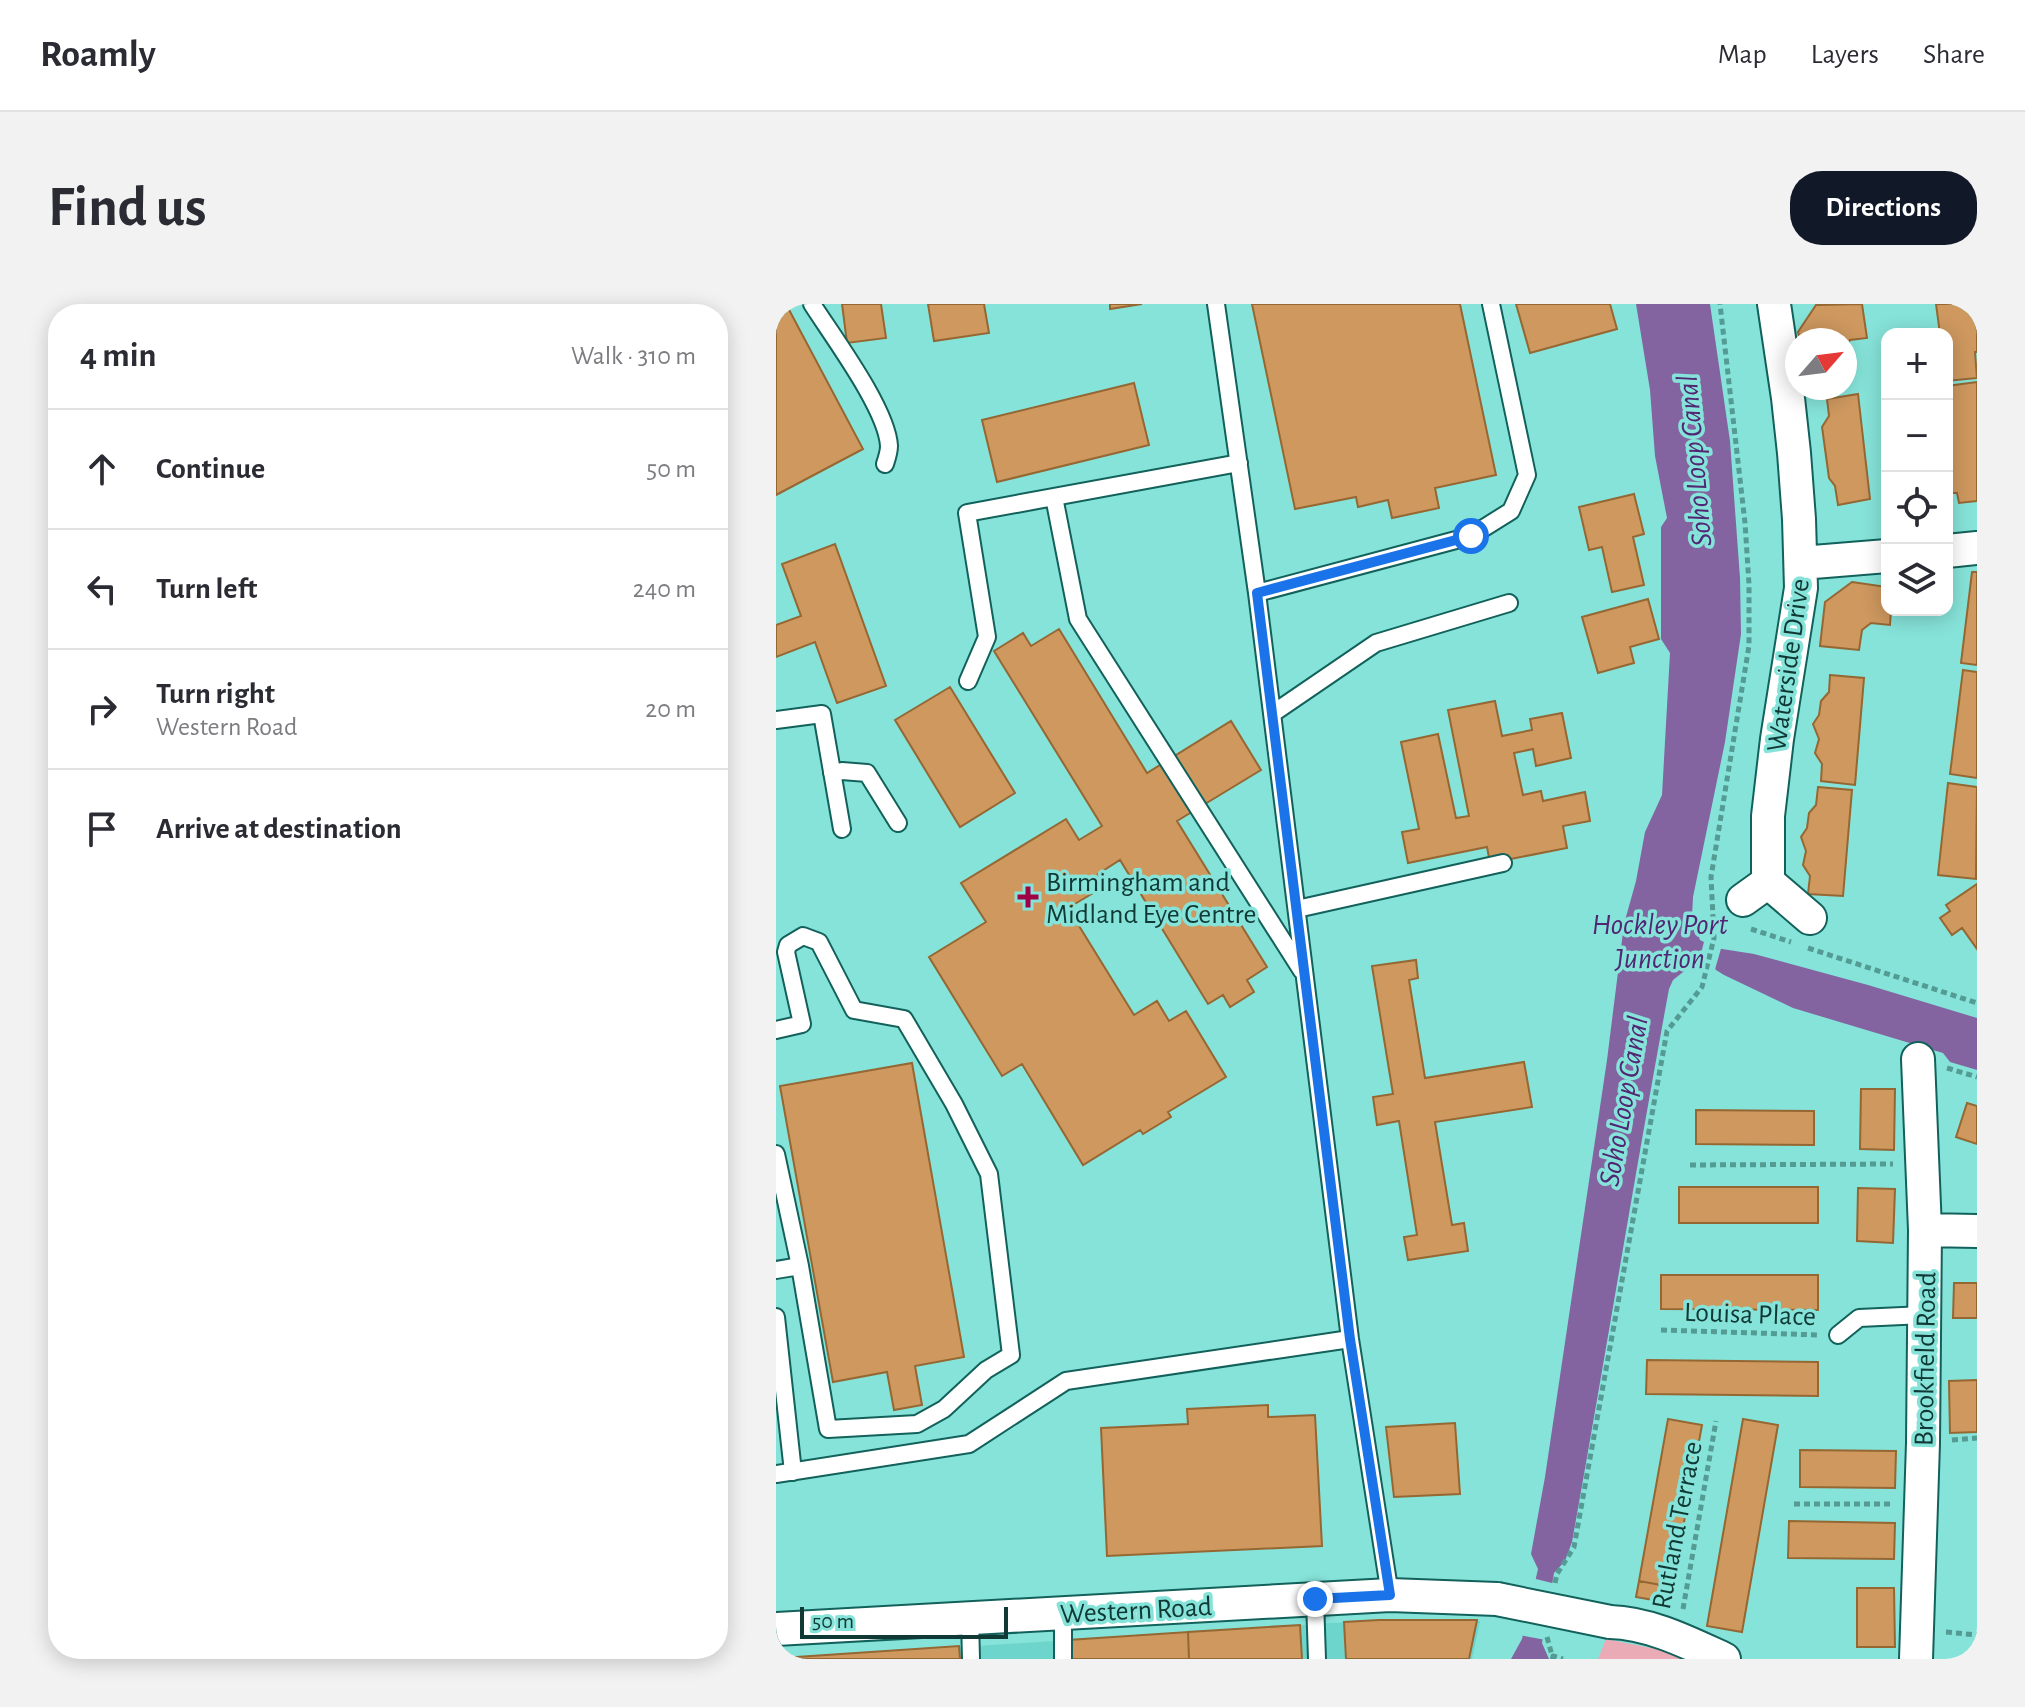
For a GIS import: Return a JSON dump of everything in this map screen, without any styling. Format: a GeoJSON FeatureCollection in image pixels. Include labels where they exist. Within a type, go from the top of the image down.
{"type":"FeatureCollection","features":[{"type":"Feature","properties":{"kind":"street","name":"Waterside Drive"},"geometry":{"type":"LineString","coordinates":[[1744,907],[1768,816],[1801,588],[1794,453],[1774,304]]}},
{"type":"Feature","properties":{"kind":"street"},"geometry":{"type":"LineString","coordinates":[[1953,550],[1977,548]]}},
{"type":"Feature","properties":{"kind":"street"},"geometry":{"type":"LineString","coordinates":[[1801,563],[1881,556]]}},
{"type":"Feature","properties":{"kind":"street"},"geometry":{"type":"LineString","coordinates":[[1744,907],[1810,918]]}},
{"type":"Feature","properties":{"kind":"street","name":"Brookfield Road"},"geometry":{"type":"LineString","coordinates":[[1916,1659],[1925,1230],[1918,1059]]}},
{"type":"Feature","properties":{"kind":"street"},"geometry":{"type":"LineString","coordinates":[[1925,1230],[1977,1231]]}},
{"type":"Feature","properties":{"kind":"street","name":"Western Road"},"geometry":{"type":"LineString","coordinates":[[776,1629],[1390,1595],[1497,1599],[1626,1623],[1675,1637],[1724,1659]]}},
{"type":"Feature","properties":{"kind":"lane"},"geometry":{"type":"LineString","coordinates":[[812,304],[885,424],[889,448],[885,464]]}},
{"type":"Feature","properties":{"kind":"lane"},"geometry":{"type":"LineString","coordinates":[[1216,304],[1257,593],[1350,1339],[1390,1595]]}},
{"type":"Feature","properties":{"kind":"lane"},"geometry":{"type":"LineString","coordinates":[[1257,593],[1471,536],[1511,511],[1527,475],[1491,304]]}},
{"type":"Feature","properties":{"kind":"lane"},"geometry":{"type":"LineString","coordinates":[[968,681],[987,637],[967,513],[1239,463]]}},
{"type":"Feature","properties":{"kind":"lane"},"geometry":{"type":"LineString","coordinates":[[1054,497],[1078,619],[1305,976]]}},
{"type":"Feature","properties":{"kind":"lane"},"geometry":{"type":"LineString","coordinates":[[1272,714],[1376,643],[1509,603]]}},
{"type":"Feature","properties":{"kind":"lane"},"geometry":{"type":"LineString","coordinates":[[776,720],[822,714],[842,829]]}},
{"type":"Feature","properties":{"kind":"lane"},"geometry":{"type":"LineString","coordinates":[[832,773],[867,773],[898,823]]}},
{"type":"Feature","properties":{"kind":"lane"},"geometry":{"type":"LineString","coordinates":[[1297,909],[1503,863]]}},
{"type":"Feature","properties":{"kind":"lane"},"geometry":{"type":"LineString","coordinates":[[776,1030],[802,1024],[786,952],[788,945],[803,936],[819,942],[854,1010],[904,1019],[954,1104],[989,1174],[1011,1355],[986,1370],[944,1409],[917,1424],[828,1429],[800,1266],[776,1154]]}},
{"type":"Feature","properties":{"kind":"lane"},"geometry":{"type":"LineString","coordinates":[[776,1270],[800,1266]]}},
{"type":"Feature","properties":{"kind":"lane"},"geometry":{"type":"LineString","coordinates":[[1838,1335],[1859,1318],[1924,1315]]}},
{"type":"Feature","properties":{"kind":"lane"},"geometry":{"type":"LineString","coordinates":[[776,1317],[793,1472]]}},
{"type":"Feature","properties":{"kind":"lane"},"geometry":{"type":"LineString","coordinates":[[776,1474],[969,1444],[1066,1381],[1350,1339]]}},
{"type":"Feature","properties":{"kind":"lane"},"geometry":{"type":"LineString","coordinates":[[1315,1599],[1317,1659]]}},
{"type":"Feature","properties":{"kind":"lane"},"geometry":{"type":"LineString","coordinates":[[1063,1613],[1063,1659]]}},
{"type":"Feature","properties":{"kind":"lane"},"geometry":{"type":"LineString","coordinates":[[970,1619],[971,1659]]}},
{"type":"Feature","properties":{"kind":"path"},"geometry":{"type":"LineString","coordinates":[[1554,1589],[1557,1574],[1574,1547],[1667,1031],[1702,987],[1714,938],[1711,877],[1749,646],[1745,523],[1720,304]]}},
{"type":"Feature","properties":{"kind":"path"},"geometry":{"type":"LineString","coordinates":[[1712,916],[1744,907],[1977,1003]]}},
{"type":"Feature","properties":{"kind":"path"},"geometry":{"type":"LineString","coordinates":[[1690,1165],[1922,1164]]}},
{"type":"Feature","properties":{"kind":"path","name":"Louisa Place"},"geometry":{"type":"LineString","coordinates":[[1661,1330],[1838,1335]]}},
{"type":"Feature","properties":{"kind":"path","name":"Rutland Terrace"},"geometry":{"type":"LineString","coordinates":[[1675,1637],[1685,1599],[1716,1421]]}},
{"type":"Feature","properties":{"kind":"path"},"geometry":{"type":"LineString","coordinates":[[1794,1504],[1921,1504]]}},
{"type":"Feature","properties":{"kind":"path"},"geometry":{"type":"LineString","coordinates":[[1546,1634],[1553,1658],[1563,1659]]}},
{"type":"Feature","properties":{"kind":"shaded area"},"geometry":{"type":"Polygon","coordinates":[[[1379,1620],[1480,1621],[1472,1659],[776,1659],[1379,1620]]]}},
{"type":"Feature","properties":{"kind":"shaded area"},"geometry":{"type":"Polygon","coordinates":[[[1606,1639],[1681,1654],[1692,1659],[1598,1659],[1606,1639]]]}},
{"type":"Feature","properties":{"kind":"water"},"geometry":{"type":"Polygon","coordinates":[[[1636,304],[1710,304],[1730,441],[1741,634],[1725,742],[1693,897],[1692,916],[1700,940],[1716,948],[1754,954],[1977,1018],[1977,1070],[1950,1062],[1943,1053],[1793,1008],[1724,975],[1711,963],[1697,961],[1673,980],[1656,1058],[1572,1542],[1565,1561],[1554,1573],[1542,1643],[1549,1659],[1511,1659],[1522,1639],[1538,1569],[1531,1554],[1607,1060],[1624,924],[1645,832],[1662,795],[1670,653],[1661,639],[1661,527],[1667,518],[1655,456],[1650,390],[1636,304]]]}},
{"type":"Feature","properties":{"kind":"pier"},"geometry":{"type":"Polygon","coordinates":[[[1705,938],[1722,945],[1714,973],[1709,967],[1698,965],[1705,938]]]}},
{"type":"Feature","properties":{"kind":"pier"},"geometry":{"type":"Polygon","coordinates":[[[1532,1578],[1556,1584],[1546,1640],[1519,1635],[1532,1578]]]}},
{"type":"Feature","properties":{"kind":"building"},"geometry":{"type":"Polygon","coordinates":[[[776,304],[786,304],[863,449],[776,495],[776,304]]]}},
{"type":"Feature","properties":{"kind":"building"},"geometry":{"type":"Polygon","coordinates":[[[842,304],[881,304],[886,338],[847,343],[842,304]]]}},
{"type":"Feature","properties":{"kind":"building"},"geometry":{"type":"Polygon","coordinates":[[[928,304],[984,304],[989,333],[934,341],[928,304]]]}},
{"type":"Feature","properties":{"kind":"building"},"geometry":{"type":"Polygon","coordinates":[[[1110,304],[1142,304],[1110,309],[1110,304]]]}},
{"type":"Feature","properties":{"kind":"building"},"geometry":{"type":"Polygon","coordinates":[[[1252,304],[1460,304],[1496,475],[1435,488],[1439,508],[1392,518],[1388,500],[1358,507],[1356,497],[1295,509],[1252,304]]]}},
{"type":"Feature","properties":{"kind":"building"},"geometry":{"type":"Polygon","coordinates":[[[1516,304],[1610,304],[1617,329],[1530,353],[1516,304]]]}},
{"type":"Feature","properties":{"kind":"building"},"geometry":{"type":"Polygon","coordinates":[[[1862,304],[1867,338],[1857,339],[1857,328],[1801,328],[1816,305],[1862,304]]]}},
{"type":"Feature","properties":{"kind":"building"},"geometry":{"type":"Polygon","coordinates":[[[1936,304],[1974,304],[1977,378],[1953,380],[1953,328],[1939,328],[1936,304]]]}},
{"type":"Feature","properties":{"kind":"building"},"geometry":{"type":"Polygon","coordinates":[[[1977,382],[1977,501],[1959,503],[1957,493],[1953,493],[1953,385],[1977,382]]]}},
{"type":"Feature","properties":{"kind":"building"},"geometry":{"type":"Polygon","coordinates":[[[1134,383],[1149,445],[997,482],[982,420],[1134,383]]]}},
{"type":"Feature","properties":{"kind":"building"},"geometry":{"type":"Polygon","coordinates":[[[1857,394],[1870,499],[1838,505],[1835,486],[1829,478],[1822,427],[1829,416],[1827,400],[1857,400],[1857,394]]]}},
{"type":"Feature","properties":{"kind":"building"},"geometry":{"type":"Polygon","coordinates":[[[1634,494],[1644,534],[1633,537],[1644,585],[1612,592],[1602,547],[1589,550],[1579,507],[1634,494]]]}},
{"type":"Feature","properties":{"kind":"building"},"geometry":{"type":"Polygon","coordinates":[[[835,544],[886,686],[837,703],[815,642],[776,657],[776,625],[801,616],[782,564],[835,544]]]}},
{"type":"Feature","properties":{"kind":"building"},"geometry":{"type":"Polygon","coordinates":[[[1972,572],[1977,572],[1977,665],[1961,663],[1972,572]]]}},
{"type":"Feature","properties":{"kind":"building"},"geometry":{"type":"Polygon","coordinates":[[[1852,582],[1881,586],[1881,616],[1891,616],[1890,625],[1871,623],[1862,630],[1859,650],[1820,646],[1825,602],[1852,582]]]}},
{"type":"Feature","properties":{"kind":"building"},"geometry":{"type":"Polygon","coordinates":[[[1648,599],[1659,639],[1630,647],[1634,663],[1598,673],[1582,617],[1648,599]]]}},
{"type":"Feature","properties":{"kind":"building","name":"Birmingham and Midland Eye Centre"},"geometry":{"type":"Polygon","coordinates":[[[1059,629],[1147,773],[1231,721],[1261,770],[1177,821],[1267,967],[1247,980],[1254,992],[1230,1007],[1223,995],[1208,1004],[1120,860],[1098,874],[1105,886],[1068,908],[1134,1015],[1157,1001],[1169,1021],[1186,1011],[1226,1077],[1168,1112],[1171,1117],[1143,1134],[1140,1130],[1083,1165],[1022,1064],[1002,1076],[929,957],[986,922],[961,883],[1066,819],[1079,840],[1102,826],[994,651],[1023,633],[1031,646],[1059,629]]]}},
{"type":"Feature","properties":{"kind":"building"},"geometry":{"type":"Polygon","coordinates":[[[1963,670],[1977,672],[1977,778],[1950,774],[1963,670]]]}},
{"type":"Feature","properties":{"kind":"building"},"geometry":{"type":"Polygon","coordinates":[[[1830,675],[1864,678],[1855,785],[1821,781],[1822,764],[1815,753],[1819,739],[1813,724],[1819,715],[1821,701],[1829,692],[1830,675]]]}},
{"type":"Feature","properties":{"kind":"building"},"geometry":{"type":"Polygon","coordinates":[[[950,687],[1015,793],[960,827],[895,720],[950,687]]]}},
{"type":"Feature","properties":{"kind":"building"},"geometry":{"type":"Polygon","coordinates":[[[1495,701],[1502,736],[1532,730],[1530,719],[1562,713],[1571,758],[1536,766],[1533,749],[1514,753],[1523,795],[1541,791],[1543,801],[1585,792],[1590,821],[1563,826],[1567,848],[1490,863],[1487,847],[1408,863],[1402,832],[1419,829],[1401,742],[1438,734],[1456,818],[1469,816],[1448,710],[1495,701]]]}},
{"type":"Feature","properties":{"kind":"building"},"geometry":{"type":"Polygon","coordinates":[[[1948,783],[1977,787],[1976,879],[1938,875],[1948,783]]]}},
{"type":"Feature","properties":{"kind":"building"},"geometry":{"type":"Polygon","coordinates":[[[1818,787],[1852,790],[1843,896],[1808,894],[1810,876],[1803,865],[1806,851],[1801,837],[1807,828],[1809,813],[1816,805],[1818,787]]]}},
{"type":"Feature","properties":{"kind":"building"},"geometry":{"type":"Polygon","coordinates":[[[1977,884],[1977,949],[1962,928],[1952,935],[1940,918],[1950,911],[1946,905],[1977,884]]]}},
{"type":"Feature","properties":{"kind":"building"},"geometry":{"type":"Polygon","coordinates":[[[1416,960],[1418,978],[1409,980],[1425,1078],[1524,1062],[1532,1107],[1435,1122],[1452,1225],[1464,1223],[1468,1251],[1408,1260],[1404,1237],[1417,1235],[1399,1121],[1377,1125],[1373,1097],[1393,1094],[1372,966],[1416,960]]]}},
{"type":"Feature","properties":{"kind":"building"},"geometry":{"type":"Polygon","coordinates":[[[912,1063],[964,1357],[915,1366],[922,1405],[894,1410],[887,1372],[833,1382],[780,1086],[912,1063]]]}},
{"type":"Feature","properties":{"kind":"building"},"geometry":{"type":"Polygon","coordinates":[[[1861,1089],[1895,1089],[1894,1150],[1860,1149],[1861,1089]]]}},
{"type":"Feature","properties":{"kind":"building"},"geometry":{"type":"Polygon","coordinates":[[[1967,1103],[1977,1106],[1977,1144],[1956,1137],[1967,1103]]]}},
{"type":"Feature","properties":{"kind":"building"},"geometry":{"type":"Polygon","coordinates":[[[1696,1110],[1814,1111],[1814,1145],[1696,1144],[1696,1110]]]}},
{"type":"Feature","properties":{"kind":"building"},"geometry":{"type":"Polygon","coordinates":[[[1679,1187],[1818,1187],[1818,1223],[1679,1223],[1679,1187]]]}},
{"type":"Feature","properties":{"kind":"building"},"geometry":{"type":"Polygon","coordinates":[[[1858,1188],[1895,1189],[1893,1243],[1857,1241],[1858,1188]]]}},
{"type":"Feature","properties":{"kind":"building"},"geometry":{"type":"Polygon","coordinates":[[[1661,1275],[1818,1275],[1818,1310],[1661,1309],[1661,1275]]]}},
{"type":"Feature","properties":{"kind":"building"},"geometry":{"type":"Polygon","coordinates":[[[1954,1283],[1977,1283],[1977,1318],[1953,1318],[1954,1283]]]}},
{"type":"Feature","properties":{"kind":"building"},"geometry":{"type":"Polygon","coordinates":[[[1647,1360],[1818,1362],[1818,1396],[1646,1394],[1647,1360]]]}},
{"type":"Feature","properties":{"kind":"building"},"geometry":{"type":"Polygon","coordinates":[[[1977,1380],[1977,1432],[1950,1433],[1949,1381],[1977,1380]]]}},
{"type":"Feature","properties":{"kind":"building"},"geometry":{"type":"Polygon","coordinates":[[[1268,1405],[1268,1417],[1315,1415],[1322,1546],[1107,1556],[1101,1428],[1188,1424],[1187,1409],[1268,1405]]]}},
{"type":"Feature","properties":{"kind":"building"},"geometry":{"type":"Polygon","coordinates":[[[1668,1419],[1702,1425],[1672,1587],[1639,1581],[1668,1419]]]}},
{"type":"Feature","properties":{"kind":"building"},"geometry":{"type":"Polygon","coordinates":[[[1743,1419],[1778,1425],[1742,1632],[1707,1626],[1743,1419]]]}},
{"type":"Feature","properties":{"kind":"building"},"geometry":{"type":"Polygon","coordinates":[[[1455,1423],[1460,1494],[1394,1497],[1386,1427],[1455,1423]]]}},
{"type":"Feature","properties":{"kind":"building"},"geometry":{"type":"Polygon","coordinates":[[[1800,1450],[1896,1451],[1895,1488],[1800,1487],[1800,1450]]]}},
{"type":"Feature","properties":{"kind":"building"},"geometry":{"type":"Polygon","coordinates":[[[1789,1521],[1895,1523],[1894,1559],[1788,1558],[1789,1521]]]}},
{"type":"Feature","properties":{"kind":"building"},"geometry":{"type":"Polygon","coordinates":[[[1639,1581],[1672,1587],[1670,1603],[1636,1597],[1639,1581]]]}},
{"type":"Feature","properties":{"kind":"building"},"geometry":{"type":"Polygon","coordinates":[[[1857,1588],[1894,1588],[1895,1647],[1857,1647],[1857,1588]]]}},
{"type":"Feature","properties":{"kind":"building"},"geometry":{"type":"Polygon","coordinates":[[[1477,1620],[1469,1659],[1346,1659],[1344,1622],[1477,1620]]]}},
{"type":"Feature","properties":{"kind":"building"},"geometry":{"type":"Polygon","coordinates":[[[1300,1625],[1302,1659],[1189,1659],[1188,1632],[1300,1625]]]}},
{"type":"Feature","properties":{"kind":"building"},"geometry":{"type":"Polygon","coordinates":[[[1188,1632],[1189,1659],[1069,1659],[1068,1640],[1188,1632]]]}},
{"type":"Feature","properties":{"kind":"building"},"geometry":{"type":"Polygon","coordinates":[[[959,1646],[960,1659],[782,1659],[782,1658],[959,1646]]]}},
{"type":"Feature","properties":{"kind":"place","name":"Birmingham and Midland Eye Centre"},"geometry":{"type":"Point","coordinates":[1028,897]}},
{"type":"Feature","properties":{"kind":"route"},"geometry":{"type":"LineString","coordinates":[[1315,1599],[1390,1595],[1350,1339],[1257,593],[1471,536]]}},
{"type":"Feature","properties":{"kind":"water label","name":"Soho Loop Canal"},"geometry":{"type":"Point","coordinates":[1694,461]}},
{"type":"Feature","properties":{"kind":"water label","name":"Hockley Port Junction"},"geometry":{"type":"Point","coordinates":[1660,941]}},
{"type":"Feature","properties":{"kind":"water label","name":"Soho Loop Canal"},"geometry":{"type":"Point","coordinates":[1623,1101]}}]}
